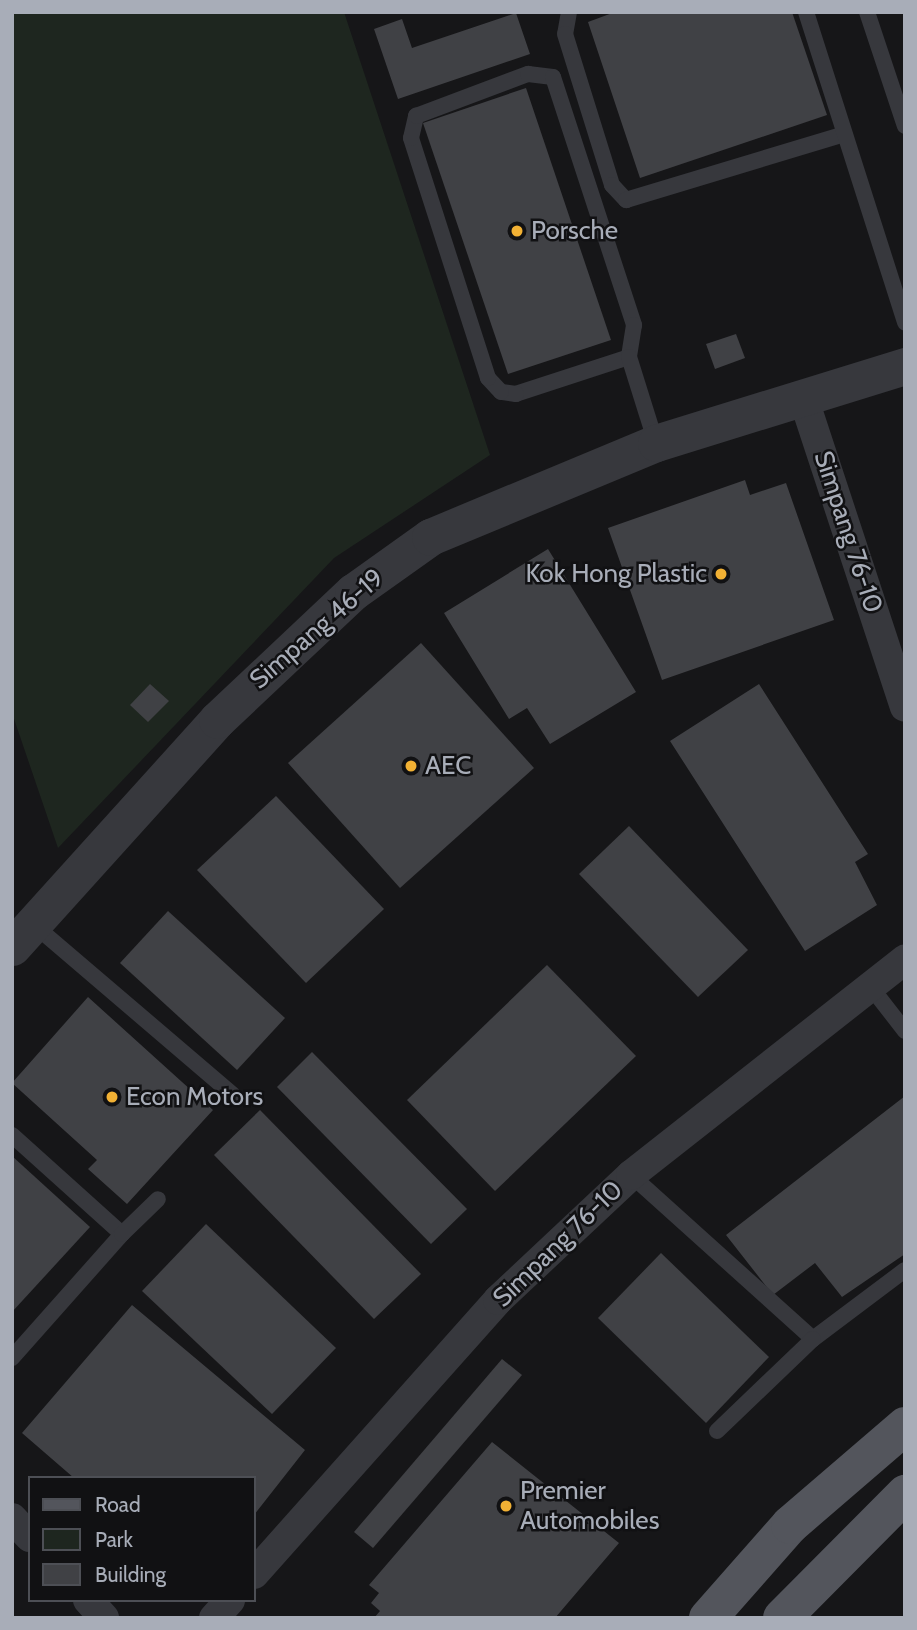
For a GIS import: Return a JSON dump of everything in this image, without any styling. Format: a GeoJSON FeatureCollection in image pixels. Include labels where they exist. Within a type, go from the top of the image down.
{"type":"FeatureCollection","features":[{"type":"Feature","properties":{"kind":"main road"},"geometry":{"type":"LineString","coordinates":[[708,1618],[790,1525],[905,1426]]}},
{"type":"Feature","properties":{"kind":"main road"},"geometry":{"type":"LineString","coordinates":[[782,1618],[905,1494]]}},
{"type":"Feature","properties":{"kind":"street","name":"Simpang 46-19"},"geometry":{"type":"LineString","coordinates":[[23,935],[217,720],[353,592],[430,537],[656,443],[905,366]]}},
{"type":"Feature","properties":{"kind":"street","name":"Simpang 76-10"},"geometry":{"type":"LineString","coordinates":[[803,397],[905,707]]}},
{"type":"Feature","properties":{"kind":"street","name":"Simpang 76-10"},"geometry":{"type":"LineString","coordinates":[[256,1572],[498,1300],[631,1175],[905,959]]}},
{"type":"Feature","properties":{"kind":"street"},"geometry":{"type":"LineString","coordinates":[[12,1518],[28,1535]]}},
{"type":"Feature","properties":{"kind":"street"},"geometry":{"type":"LineString","coordinates":[[90,1602],[104,1618]]}},
{"type":"Feature","properties":{"kind":"street"},"geometry":{"type":"LineString","coordinates":[[214,1618],[228,1602]]}},
{"type":"Feature","properties":{"kind":"lane"},"geometry":{"type":"LineString","coordinates":[[569,12],[565,34],[612,185],[626,200],[844,134]]}},
{"type":"Feature","properties":{"kind":"lane"},"geometry":{"type":"LineString","coordinates":[[806,12],[844,134],[899,283],[905,323]]}},
{"type":"Feature","properties":{"kind":"lane"},"geometry":{"type":"LineString","coordinates":[[867,12],[905,126]]}},
{"type":"Feature","properties":{"kind":"lane"},"geometry":{"type":"LineString","coordinates":[[629,357],[516,394],[501,392],[488,379],[411,138],[416,116],[527,74],[553,77],[634,325],[629,357],[656,443]]}},
{"type":"Feature","properties":{"kind":"lane"},"geometry":{"type":"LineString","coordinates":[[23,935],[233,1095]]}},
{"type":"Feature","properties":{"kind":"lane"},"geometry":{"type":"LineString","coordinates":[[870,986],[905,1031]]}},
{"type":"Feature","properties":{"kind":"lane"},"geometry":{"type":"LineString","coordinates":[[12,1135],[122,1234]]}},
{"type":"Feature","properties":{"kind":"lane"},"geometry":{"type":"LineString","coordinates":[[631,1175],[813,1339]]}},
{"type":"Feature","properties":{"kind":"lane"},"geometry":{"type":"LineString","coordinates":[[12,1358],[122,1234],[158,1199]]}},
{"type":"Feature","properties":{"kind":"lane"},"geometry":{"type":"LineString","coordinates":[[717,1431],[813,1339],[905,1270]]}},
{"type":"Feature","properties":{"kind":"green space"},"geometry":{"type":"Polygon","coordinates":[[[12,12],[344,12],[490,455],[334,558],[58,848],[12,713],[12,12]]]}},
{"type":"Feature","properties":{"kind":"building"},"geometry":{"type":"Polygon","coordinates":[[[615,12],[792,12],[827,115],[640,178],[588,22],[615,12]]]}},
{"type":"Feature","properties":{"kind":"building"},"geometry":{"type":"Polygon","coordinates":[[[516,13],[530,54],[398,99],[374,29],[402,19],[412,48],[516,13]]]}},
{"type":"Feature","properties":{"kind":"building","name":"Porsche"},"geometry":{"type":"Polygon","coordinates":[[[526,88],[611,340],[508,374],[423,123],[526,88]]]}},
{"type":"Feature","properties":{"kind":"building"},"geometry":{"type":"Polygon","coordinates":[[[736,334],[745,358],[715,369],[706,344],[736,334]]]}},
{"type":"Feature","properties":{"kind":"building","name":"Kok Hong Plastic"},"geometry":{"type":"Polygon","coordinates":[[[745,480],[750,495],[786,483],[834,620],[662,680],[608,528],[745,480]]]}},
{"type":"Feature","properties":{"kind":"building"},"geometry":{"type":"Polygon","coordinates":[[[548,549],[636,692],[550,744],[527,708],[509,719],[444,613],[548,549]]]}},
{"type":"Feature","properties":{"kind":"building","name":"AEC"},"geometry":{"type":"Polygon","coordinates":[[[421,643],[534,768],[400,888],[288,763],[421,643]]]}},
{"type":"Feature","properties":{"kind":"building"},"geometry":{"type":"Polygon","coordinates":[[[150,684],[169,701],[148,722],[130,705],[150,684]]]}},
{"type":"Feature","properties":{"kind":"building"},"geometry":{"type":"Polygon","coordinates":[[[759,684],[868,854],[855,862],[877,905],[805,951],[670,741],[759,684]]]}},
{"type":"Feature","properties":{"kind":"building"},"geometry":{"type":"Polygon","coordinates":[[[276,796],[384,909],[306,983],[197,870],[276,796]]]}},
{"type":"Feature","properties":{"kind":"building"},"geometry":{"type":"Polygon","coordinates":[[[629,826],[748,950],[698,997],[579,874],[629,826]]]}},
{"type":"Feature","properties":{"kind":"building"},"geometry":{"type":"Polygon","coordinates":[[[168,911],[285,1018],[237,1070],[120,963],[168,911]]]}},
{"type":"Feature","properties":{"kind":"building"},"geometry":{"type":"Polygon","coordinates":[[[547,965],[636,1056],[495,1191],[407,1100],[547,965]]]}},
{"type":"Feature","properties":{"kind":"building","name":"Econ Motors"},"geometry":{"type":"Polygon","coordinates":[[[88,997],[213,1110],[127,1204],[88,1169],[97,1160],[12,1083],[88,997]]]}},
{"type":"Feature","properties":{"kind":"building"},"geometry":{"type":"Polygon","coordinates":[[[312,1052],[467,1209],[431,1244],[277,1087],[312,1052]]]}},
{"type":"Feature","properties":{"kind":"building"},"geometry":{"type":"Polygon","coordinates":[[[905,1096],[905,1254],[842,1297],[815,1263],[773,1295],[726,1235],[905,1096]]]}},
{"type":"Feature","properties":{"kind":"building"},"geometry":{"type":"Polygon","coordinates":[[[260,1110],[421,1274],[374,1319],[214,1155],[260,1110]]]}},
{"type":"Feature","properties":{"kind":"building"},"geometry":{"type":"Polygon","coordinates":[[[12,1156],[90,1227],[12,1312],[12,1156]]]}},
{"type":"Feature","properties":{"kind":"building"},"geometry":{"type":"Polygon","coordinates":[[[206,1224],[336,1348],[272,1414],[142,1291],[206,1224]]]}},
{"type":"Feature","properties":{"kind":"building"},"geometry":{"type":"Polygon","coordinates":[[[661,1253],[769,1357],[706,1423],[598,1318],[661,1253]]]}},
{"type":"Feature","properties":{"kind":"building"},"geometry":{"type":"Polygon","coordinates":[[[132,1305],[305,1450],[256,1512],[256,1476],[72,1476],[22,1433],[132,1305]]]}},
{"type":"Feature","properties":{"kind":"building"},"geometry":{"type":"Polygon","coordinates":[[[502,1359],[522,1375],[373,1548],[354,1532],[502,1359]]]}},
{"type":"Feature","properties":{"kind":"building","name":"Premier Automobiles"},"geometry":{"type":"Polygon","coordinates":[[[492,1442],[619,1543],[555,1618],[374,1618],[380,1611],[371,1603],[379,1593],[369,1585],[492,1442]]]}},
{"type":"Feature","properties":{"kind":"place","name":"Porsche"},"geometry":{"type":"Point","coordinates":[517,231]}},
{"type":"Feature","properties":{"kind":"place","name":"Kok Hong Plastic"},"geometry":{"type":"Point","coordinates":[721,574]}},
{"type":"Feature","properties":{"kind":"place","name":"AEC"},"geometry":{"type":"Point","coordinates":[411,766]}},
{"type":"Feature","properties":{"kind":"place","name":"Econ Motors"},"geometry":{"type":"Point","coordinates":[112,1097]}},
{"type":"Feature","properties":{"kind":"place","name":"Premier Automobiles"},"geometry":{"type":"Point","coordinates":[506,1506]}}]}
